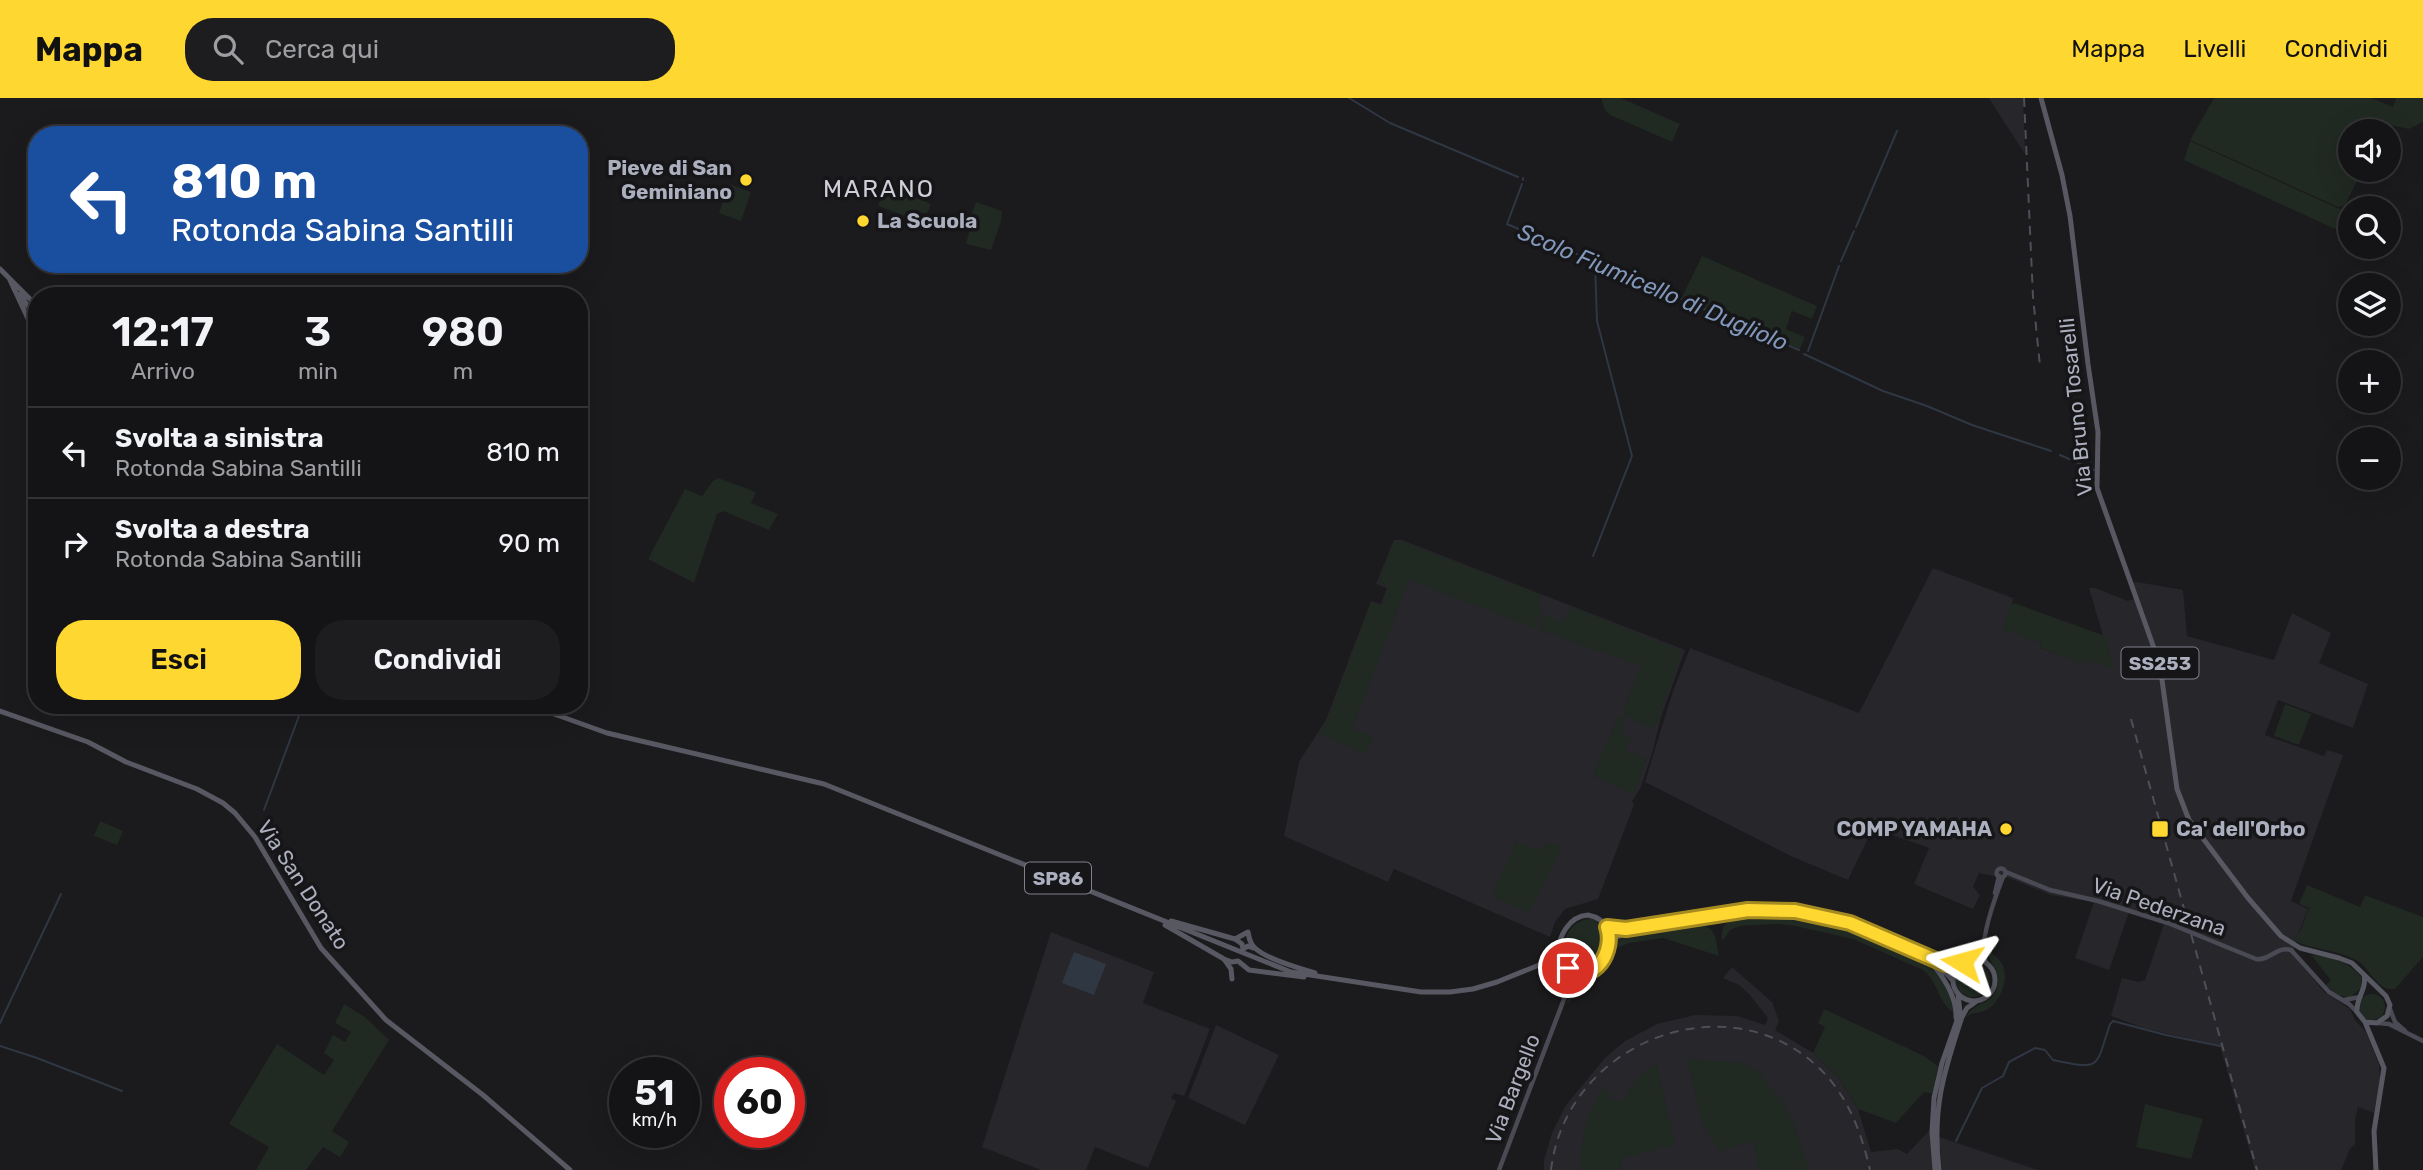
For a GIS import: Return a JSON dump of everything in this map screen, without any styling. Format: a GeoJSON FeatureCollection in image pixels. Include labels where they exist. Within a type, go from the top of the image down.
{"type":"FeatureCollection","features":[{"type":"Feature","properties":{"kind":"main road","name":"Via Bruno Tosarelli"},"geometry":{"type":"LineString","coordinates":[[2041,98],[2064,182],[2073,240],[2098,432],[2097,488],[2160,665],[2182,806],[2195,828],[2248,898],[2283,938],[2300,948],[2348,961],[2380,991]]}},
{"type":"Feature","properties":{"kind":"main road"},"geometry":{"type":"LineString","coordinates":[[0,269],[28,307]]}},
{"type":"Feature","properties":{"kind":"main road"},"geometry":{"type":"LineString","coordinates":[[9,280],[28,298]]}},
{"type":"Feature","properties":{"kind":"main road"},"geometry":{"type":"LineString","coordinates":[[9,280],[28,319]]}},
{"type":"Feature","properties":{"kind":"main road","name":"Via San Donato"},"geometry":{"type":"LineString","coordinates":[[0,711],[88,742],[126,762],[197,789],[223,803],[256,837],[321,948],[386,1020],[492,1103],[570,1170]]}},
{"type":"Feature","properties":{"kind":"main road","name":"SP86"},"geometry":{"type":"LineString","coordinates":[[554,714],[607,733],[824,784],[1291,972],[1421,992],[1450,992],[1486,985],[1544,963],[1559,950]]}},
{"type":"Feature","properties":{"kind":"main road"},"geometry":{"type":"LineString","coordinates":[[1607,927],[1626,929],[1748,910],[1795,911],[1850,923],[1945,964],[1962,962],[1969,959],[1980,947],[2003,875]]}},
{"type":"Feature","properties":{"kind":"main road"},"geometry":{"type":"LineString","coordinates":[[1937,1170],[1936,1121],[1940,1087],[1962,1017],[1968,1008],[1993,988],[1994,978],[1983,956],[1984,943],[2003,875]]}},
{"type":"Feature","properties":{"kind":"main road","name":"Via Pederzana"},"geometry":{"type":"LineString","coordinates":[[2003,875],[2156,919],[2258,959],[2267,958],[2281,949],[2294,952],[2329,992],[2344,1000]]}},
{"type":"Feature","properties":{"kind":"main road"},"geometry":{"type":"LineString","coordinates":[[1569,986],[1601,964],[1609,945],[1617,937],[1724,917],[1772,914],[1808,918],[1848,928],[1931,963],[1944,970],[1953,981],[1961,1008],[1939,1074],[1934,1098],[1932,1132],[1937,1170]]}},
{"type":"Feature","properties":{"kind":"main road"},"geometry":{"type":"LineString","coordinates":[[1584,974],[1566,966],[1559,950],[1567,928],[1579,916],[1593,916],[1602,920],[1607,927],[1609,945]]}},
{"type":"Feature","properties":{"kind":"main road"},"geometry":{"type":"LineString","coordinates":[[1154,917],[1235,939],[1242,944],[1243,949],[1248,946],[1255,948],[1298,968],[1342,980]]}},
{"type":"Feature","properties":{"kind":"main road"},"geometry":{"type":"LineString","coordinates":[[1154,917],[1224,959],[1238,961],[1249,970]]}},
{"type":"Feature","properties":{"kind":"main road"},"geometry":{"type":"LineString","coordinates":[[1235,939],[1248,932],[1255,948]]}},
{"type":"Feature","properties":{"kind":"main road"},"geometry":{"type":"LineString","coordinates":[[1224,959],[1231,969],[1232,979],[1249,970],[1342,980]]}},
{"type":"Feature","properties":{"kind":"main road"},"geometry":{"type":"LineString","coordinates":[[1969,959],[1987,964]]}},
{"type":"Feature","properties":{"kind":"main road"},"geometry":{"type":"LineString","coordinates":[[1953,981],[1956,968],[1962,962]]}},
{"type":"Feature","properties":{"kind":"main road","name":"SP86"},"geometry":{"type":"LineString","coordinates":[[1544,963],[1566,966]]}},
{"type":"Feature","properties":{"kind":"main road"},"geometry":{"type":"LineString","coordinates":[[1931,963],[1942,977],[1955,1003],[1955,1025]]}},
{"type":"Feature","properties":{"kind":"main road","name":"Via Bargello"},"geometry":{"type":"LineString","coordinates":[[1499,1170],[1569,986],[1566,966]]}},
{"type":"Feature","properties":{"kind":"main road"},"geometry":{"type":"LineString","coordinates":[[2358,1015],[2357,1004],[2365,984],[2364,975]]}},
{"type":"Feature","properties":{"kind":"main road"},"geometry":{"type":"LineString","coordinates":[[2376,1170],[2374,1131],[2384,1068],[2365,1022],[2344,1000],[2371,990],[2380,991]]}},
{"type":"Feature","properties":{"kind":"main road","name":"SS253"},"geometry":{"type":"LineString","coordinates":[[2380,991],[2389,1000],[2390,1009]]}},
{"type":"Feature","properties":{"kind":"main road"},"geometry":{"type":"LineString","coordinates":[[1958,994],[1966,1000],[1977,1001]]}},
{"type":"Feature","properties":{"kind":"main road"},"geometry":{"type":"LineString","coordinates":[[2372,1039],[2377,1023],[2387,1016],[2390,1009]]}},
{"type":"Feature","properties":{"kind":"main road"},"geometry":{"type":"LineString","coordinates":[[2390,1009],[2395,1022],[2411,1035]]}},
{"type":"Feature","properties":{"kind":"main road"},"geometry":{"type":"LineString","coordinates":[[2365,1022],[2389,1024],[2423,1041]]}},
{"type":"Feature","properties":{"kind":"shaded area"},"geometry":{"type":"Polygon","coordinates":[[[1601,98],[1621,98],[1680,124],[1672,142],[1610,115],[1601,98]]]}},
{"type":"Feature","properties":{"kind":"shaded area"},"geometry":{"type":"Polygon","coordinates":[[[1989,98],[2023,98],[2025,154],[2001,117],[1989,98]]]}},
{"type":"Feature","properties":{"kind":"shaded area"},"geometry":{"type":"Polygon","coordinates":[[[2214,98],[2371,98],[2393,107],[2396,98],[2423,98],[2423,122],[2409,129],[2401,127],[2401,119],[2338,119],[2338,182],[2357,182],[2350,196],[2338,196],[2338,207],[2190,140],[2214,98]]]}},
{"type":"Feature","properties":{"kind":"shaded area"},"geometry":{"type":"Polygon","coordinates":[[[2190,141],[2338,208],[2338,223],[2335,229],[2184,160],[2190,141]]]}},
{"type":"Feature","properties":{"kind":"shaded area"},"geometry":{"type":"Polygon","coordinates":[[[729,184],[751,192],[741,221],[719,213],[729,184]]]}},
{"type":"Feature","properties":{"kind":"shaded area"},"geometry":{"type":"Polygon","coordinates":[[[885,186],[931,204],[927,214],[923,213],[915,220],[878,206],[885,186]]]}},
{"type":"Feature","properties":{"kind":"shaded area"},"geometry":{"type":"Polygon","coordinates":[[[976,202],[1002,211],[991,250],[966,244],[970,228],[967,226],[976,202]]]}},
{"type":"Feature","properties":{"kind":"shaded area"},"geometry":{"type":"Polygon","coordinates":[[[1702,256],[1817,306],[1812,319],[1792,311],[1786,329],[1805,337],[1800,349],[1681,299],[1702,256]]]}},
{"type":"Feature","properties":{"kind":"shaded area"},"geometry":{"type":"Polygon","coordinates":[[[718,478],[756,492],[751,503],[778,514],[769,530],[723,511],[717,514],[694,583],[648,559],[685,489],[702,496],[718,478]]]}},
{"type":"Feature","properties":{"kind":"shaded area"},"geometry":{"type":"Polygon","coordinates":[[[1394,540],[1402,540],[1685,650],[1661,717],[1640,789],[1632,801],[1634,805],[1598,899],[1565,909],[1555,922],[1550,937],[1394,869],[1388,882],[1284,836],[1299,762],[1326,720],[1371,601],[1381,604],[1387,588],[1376,584],[1394,540]]]}},
{"type":"Feature","properties":{"kind":"shaded area"},"geometry":{"type":"Polygon","coordinates":[[[1401,541],[1541,595],[1537,604],[1543,607],[1535,628],[1409,580],[1352,729],[1373,737],[1366,753],[1319,734],[1328,720],[1371,602],[1382,605],[1389,586],[1379,582],[1392,544],[1401,541]]]}},
{"type":"Feature","properties":{"kind":"shaded area","name":"Ca' dell'Orbo"},"geometry":{"type":"Polygon","coordinates":[[[1933,568],[2013,598],[2011,615],[2041,643],[2040,648],[2078,662],[2103,636],[2089,588],[2128,601],[2134,599],[2129,583],[2137,582],[2183,590],[2187,636],[2274,660],[2292,613],[2331,633],[2319,663],[2368,684],[2353,728],[2278,700],[2265,735],[2324,756],[2327,750],[2343,755],[2291,901],[2308,909],[2293,954],[2324,992],[2350,1009],[2355,1020],[2366,1032],[2379,1064],[2380,1080],[2374,1113],[2358,1107],[2355,1144],[2341,1170],[2255,1170],[2220,1046],[2144,1028],[2111,1016],[2122,978],[2139,982],[2145,980],[2164,924],[2129,912],[2109,970],[2075,958],[2094,902],[2051,895],[1999,874],[1993,876],[1979,873],[1973,887],[1980,895],[1973,909],[1914,884],[1929,848],[1873,828],[1848,880],[1793,857],[1645,782],[1672,694],[1690,648],[1859,713],[1933,568]]]}},
{"type":"Feature","properties":{"kind":"shaded area"},"geometry":{"type":"Polygon","coordinates":[[[2014,603],[2105,636],[2114,668],[2084,659],[2082,664],[2040,648],[2041,643],[2002,629],[2014,603]]]}},
{"type":"Feature","properties":{"kind":"shaded area"},"geometry":{"type":"Polygon","coordinates":[[[1571,607],[1682,651],[1655,728],[1635,721],[1622,712],[1641,666],[1538,629],[1543,615],[1564,622],[1571,607]]]}},
{"type":"Feature","properties":{"kind":"shaded area"},"geometry":{"type":"Polygon","coordinates":[[[2285,704],[2311,714],[2299,745],[2274,736],[2285,704]]]}},
{"type":"Feature","properties":{"kind":"shaded area"},"geometry":{"type":"Polygon","coordinates":[[[1618,716],[1624,718],[1620,730],[1622,734],[1633,738],[1626,751],[1647,759],[1633,794],[1593,776],[1618,716]]]}},
{"type":"Feature","properties":{"kind":"shaded area"},"geometry":{"type":"Polygon","coordinates":[[[100,821],[123,831],[117,845],[94,836],[100,821]]]}},
{"type":"Feature","properties":{"kind":"shaded area"},"geometry":{"type":"Polygon","coordinates":[[[1516,841],[1540,851],[1550,842],[1562,846],[1530,912],[1492,897],[1516,841]]]}},
{"type":"Feature","properties":{"kind":"shaded area"},"geometry":{"type":"Polygon","coordinates":[[[2307,885],[2360,907],[2365,895],[2423,917],[2423,957],[2395,989],[2388,989],[2378,983],[2356,960],[2292,940],[2300,931],[2309,908],[2299,904],[2307,885]]]}},
{"type":"Feature","properties":{"kind":"shaded area"},"geometry":{"type":"Polygon","coordinates":[[[1770,917],[1832,927],[1928,965],[1946,986],[1955,1013],[1945,1005],[1932,980],[1923,970],[1853,939],[1777,924],[1740,926],[1730,930],[1721,940],[1723,926],[1732,920],[1770,917]]]}},
{"type":"Feature","properties":{"kind":"shaded area"},"geometry":{"type":"Polygon","coordinates":[[[1592,919],[1601,926],[1605,945],[1596,962],[1588,968],[1579,969],[1566,961],[1563,953],[1565,939],[1575,924],[1592,919]]]}},
{"type":"Feature","properties":{"kind":"shaded area"},"geometry":{"type":"Polygon","coordinates":[[[1699,925],[1712,931],[1719,956],[1663,938],[1629,943],[1615,949],[1601,976],[1580,985],[1570,1002],[1566,1003],[1573,986],[1582,977],[1594,974],[1603,966],[1615,942],[1627,936],[1699,925]]]}},
{"type":"Feature","properties":{"kind":"shaded area"},"geometry":{"type":"Polygon","coordinates":[[[1051,932],[1154,972],[1143,1003],[1210,1029],[1184,1096],[1174,1093],[1171,1098],[1176,1101],[1148,1168],[1095,1147],[1086,1170],[1041,1170],[982,1147],[1051,932]]]}},
{"type":"Feature","properties":{"kind":"shaded area"},"geometry":{"type":"Polygon","coordinates":[[[1988,943],[2005,971],[2004,984],[1991,1007],[1966,1018],[1973,1009],[1995,993],[1997,987],[1997,975],[1988,955],[1988,943]]]}},
{"type":"Feature","properties":{"kind":"shaded area"},"geometry":{"type":"Polygon","coordinates":[[[2311,955],[2332,959],[2351,967],[2361,977],[2361,988],[2350,998],[2335,994],[2326,985],[2331,980],[2311,955]]]}},
{"type":"Feature","properties":{"kind":"shaded area"},"geometry":{"type":"Polygon","coordinates":[[[1973,963],[1985,968],[1990,980],[1985,992],[1973,997],[1961,992],[1956,980],[1961,968],[1973,963]]]}},
{"type":"Feature","properties":{"kind":"shaded area"},"geometry":{"type":"Polygon","coordinates":[[[1732,967],[1772,1002],[1779,1021],[1775,1030],[1813,1053],[1839,1078],[1858,1109],[1871,1152],[1898,1149],[1907,1154],[1930,1130],[1933,1170],[1544,1170],[1544,1160],[1552,1133],[1566,1105],[1605,1058],[1625,1041],[1657,1024],[1695,1015],[1737,1016],[1765,1025],[1768,1018],[1749,994],[1739,985],[1723,978],[1732,967]]]}},
{"type":"Feature","properties":{"kind":"shaded area"},"geometry":{"type":"Polygon","coordinates":[[[2372,994],[2381,998],[2385,1007],[2381,1016],[2372,1020],[2363,1016],[2359,1007],[2363,998],[2372,994]]]}},
{"type":"Feature","properties":{"kind":"shaded area"},"geometry":{"type":"Polygon","coordinates":[[[344,1004],[365,1017],[389,1040],[332,1131],[349,1142],[340,1157],[323,1147],[306,1170],[256,1170],[269,1147],[229,1124],[277,1044],[324,1075],[334,1060],[324,1053],[333,1035],[345,1042],[351,1032],[335,1023],[344,1004]]]}},
{"type":"Feature","properties":{"kind":"shaded area"},"geometry":{"type":"Polygon","coordinates":[[[1824,1009],[1924,1056],[1938,1066],[1933,1094],[1924,1092],[1896,1123],[1858,1109],[1839,1078],[1813,1053],[1825,1027],[1818,1023],[1824,1009]]]}},
{"type":"Feature","properties":{"kind":"shaded area"},"geometry":{"type":"Polygon","coordinates":[[[1216,1025],[1279,1055],[1245,1125],[1188,1098],[1216,1025]]]}},
{"type":"Feature","properties":{"kind":"shaded area"},"geometry":{"type":"Polygon","coordinates":[[[1687,1058],[1739,1063],[1755,1068],[1783,1102],[1795,1126],[1809,1170],[1759,1170],[1753,1141],[1720,1151],[1702,1124],[1687,1058]]]}},
{"type":"Feature","properties":{"kind":"shaded area"},"geometry":{"type":"Polygon","coordinates":[[[1656,1062],[1675,1144],[1621,1159],[1622,1170],[1581,1170],[1585,1127],[1604,1087],[1608,1090],[1610,1099],[1624,1102],[1628,1089],[1656,1062]]]}},
{"type":"Feature","properties":{"kind":"shaded area"},"geometry":{"type":"Polygon","coordinates":[[[2145,1104],[2203,1119],[2191,1159],[2136,1147],[2145,1104]]]}},
{"type":"Feature","properties":{"kind":"shaded area"},"geometry":{"type":"Polygon","coordinates":[[[1939,1137],[2038,1170],[1942,1170],[1939,1137]]]}},
{"type":"Feature","properties":{"kind":"water"},"geometry":{"type":"Polygon","coordinates":[[[1074,952],[1106,964],[1094,995],[1062,983],[1074,952]]]}},
{"type":"Feature","properties":{"kind":"waterway","name":"Scolo Fiumicello di Dugliolo"},"geometry":{"type":"LineString","coordinates":[[1349,98],[1390,123],[1518,177]]}},
{"type":"Feature","properties":{"kind":"waterway"},"geometry":{"type":"LineString","coordinates":[[1856,227],[1897,131]]}},
{"type":"Feature","properties":{"kind":"waterway","name":"Scolo Fiumicello di Dugliolo"},"geometry":{"type":"LineString","coordinates":[[1522,184],[1507,224],[1799,350]]}},
{"type":"Feature","properties":{"kind":"waterway"},"geometry":{"type":"LineString","coordinates":[[1841,261],[1854,231]]}},
{"type":"Feature","properties":{"kind":"waterway"},"geometry":{"type":"LineString","coordinates":[[1593,556],[1632,456],[1597,321],[1595,264]]}},
{"type":"Feature","properties":{"kind":"waterway"},"geometry":{"type":"LineString","coordinates":[[1808,351],[1839,266]]}},
{"type":"Feature","properties":{"kind":"waterway","name":"Scolo Fiumicello di Dugliolo"},"geometry":{"type":"LineString","coordinates":[[1804,354],[1883,391],[2051,451]]}},
{"type":"Feature","properties":{"kind":"waterway","name":"Scolo Fiumicello di Dugliolo"},"geometry":{"type":"LineString","coordinates":[[2060,455],[2094,470]]}},
{"type":"Feature","properties":{"kind":"waterway"},"geometry":{"type":"LineString","coordinates":[[264,810],[300,714]]}},
{"type":"Feature","properties":{"kind":"waterway"},"geometry":{"type":"LineString","coordinates":[[0,1023],[61,894]]}},
{"type":"Feature","properties":{"kind":"waterway"},"geometry":{"type":"LineString","coordinates":[[1956,1141],[1982,1088],[2003,1076],[2009,1062],[2035,1048],[2045,1050],[2053,1060],[2089,1065],[2098,1058],[2113,1021],[2220,1046]]}},
{"type":"Feature","properties":{"kind":"waterway"},"geometry":{"type":"LineString","coordinates":[[0,1046],[122,1091]]}},
{"type":"Feature","properties":{"kind":"railway"},"geometry":{"type":"LineString","coordinates":[[2024,98],[2033,297],[2040,366]]}},
{"type":"Feature","properties":{"kind":"railway"},"geometry":{"type":"LineString","coordinates":[[2131,719],[2257,1170]]}},
{"type":"Feature","properties":{"kind":"railway"},"geometry":{"type":"LineString","coordinates":[[1551,1170],[1563,1125],[1587,1086],[1620,1057],[1660,1037],[1703,1027],[1746,1030],[1788,1045],[1826,1075],[1842,1096],[1854,1119],[1870,1170]]}},
{"type":"Feature","properties":{"kind":"place","name":"Pieve di San Geminiano"},"geometry":{"type":"Point","coordinates":[746,180]}},
{"type":"Feature","properties":{"kind":"place","name":"La Scuola"},"geometry":{"type":"Point","coordinates":[863,221]}},
{"type":"Feature","properties":{"kind":"place","name":"COMP YAMAHA"},"geometry":{"type":"Point","coordinates":[2006,829]}},
{"type":"Feature","properties":{"kind":"place","name":"Ca' dell'Orbo"},"geometry":{"type":"Point","coordinates":[2160,829]}},
{"type":"Feature","properties":{"kind":"district","name":"MARANO"},"geometry":{"type":"Point","coordinates":[879,189]}},
{"type":"Feature","properties":{"kind":"route"},"geometry":{"type":"LineString","coordinates":[[1568,968],[1584,974],[1595,970],[1601,964],[1609,945],[1607,927],[1626,929],[1721,913],[1763,909],[1795,911],[1838,919],[1938,962],[1951,965],[1962,962]]}}]}
